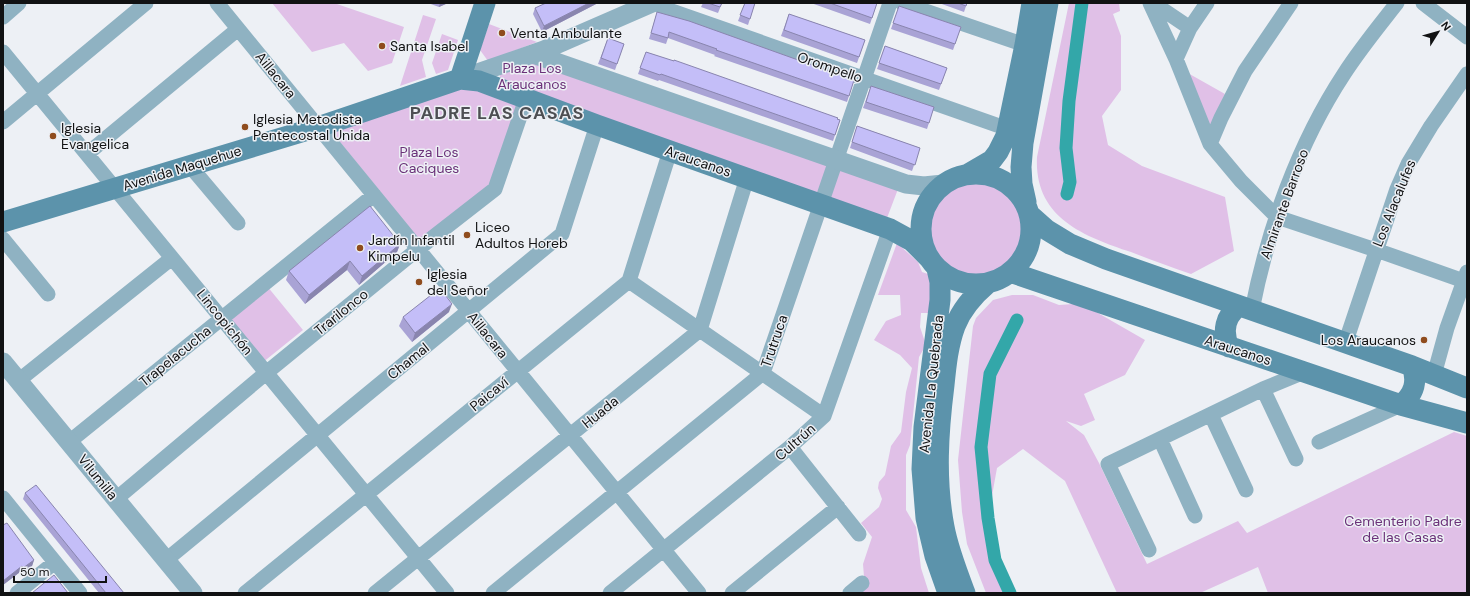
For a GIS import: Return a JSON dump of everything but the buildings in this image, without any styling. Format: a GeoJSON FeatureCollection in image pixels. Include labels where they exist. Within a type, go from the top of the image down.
{"type":"FeatureCollection","features":[{"type":"Feature","properties":{"kind":"main road"},"geometry":{"type":"LineString","coordinates":[[460,79],[485,3]]}},
{"type":"Feature","properties":{"kind":"main road"},"geometry":{"type":"LineString","coordinates":[[1032,3],[1008,129],[998,152],[992,160],[967,174],[952,178],[943,184],[934,192],[926,203],[921,220],[921,238],[923,247],[933,263],[945,275],[965,283],[988,283],[1000,278],[1010,272],[1021,261],[1029,245],[1031,227],[1021,179],[1021,167],[1023,143],[1048,3]]}},
{"type":"Feature","properties":{"kind":"main road","name":"Araucanos"},"geometry":{"type":"LineString","coordinates":[[460,79],[479,81],[597,125],[890,228],[912,241],[933,263]]}},
{"type":"Feature","properties":{"kind":"main road","name":"Avenida Maquehue"},"geometry":{"type":"LineString","coordinates":[[3,222],[318,127],[460,79]]}},
{"type":"Feature","properties":{"kind":"main road"},"geometry":{"type":"LineString","coordinates":[[967,174],[988,174],[1004,180],[1018,193],[1028,212],[1047,230],[1079,248],[1345,344],[1412,366],[1467,388]]}},
{"type":"Feature","properties":{"kind":"main road","name":"Avenida La Quebrada"},"geometry":{"type":"LineString","coordinates":[[933,263],[940,282],[940,300],[924,427],[922,469],[926,518],[935,556],[948,593]]}},
{"type":"Feature","properties":{"kind":"main road","name":"Araucanos"},"geometry":{"type":"LineString","coordinates":[[1010,272],[1401,405],[1467,423]]}},
{"type":"Feature","properties":{"kind":"main road","name":"Avenida La Quebrada"},"geometry":{"type":"LineString","coordinates":[[965,593],[948,542],[941,507],[938,476],[938,429],[947,355],[955,325],[972,298],[988,283]]}},
{"type":"Feature","properties":{"kind":"main road"},"geometry":{"type":"LineString","coordinates":[[1229,347],[1225,335],[1226,323],[1230,313],[1245,308]]}},
{"type":"Feature","properties":{"kind":"main road"},"geometry":{"type":"LineString","coordinates":[[1401,405],[1413,389],[1415,377],[1412,366]]}},
{"type":"Feature","properties":{"kind":"street"},"geometry":{"type":"LineString","coordinates":[[3,16],[19,3]]}},
{"type":"Feature","properties":{"kind":"street"},"geometry":{"type":"LineString","coordinates":[[3,122],[146,3]]}},
{"type":"Feature","properties":{"kind":"street","name":"Aillacara"},"geometry":{"type":"LineString","coordinates":[[217,3],[699,593]]}},
{"type":"Feature","properties":{"kind":"street","name":"Avenida Maquehue"},"geometry":{"type":"LineString","coordinates":[[460,79],[533,54],[653,3]]}},
{"type":"Feature","properties":{"kind":"street","name":"Orompello"},"geometry":{"type":"LineString","coordinates":[[653,3],[1008,129]]}},
{"type":"Feature","properties":{"kind":"street","name":"Trutruca"},"geometry":{"type":"LineString","coordinates":[[493,593],[763,373],[890,3]]}},
{"type":"Feature","properties":{"kind":"street"},"geometry":{"type":"LineString","coordinates":[[902,3],[1025,45]]}},
{"type":"Feature","properties":{"kind":"street"},"geometry":{"type":"LineString","coordinates":[[1150,3],[1176,59],[1210,144],[1241,181],[1277,217],[1376,250],[1465,276],[1447,328],[1434,375]]}},
{"type":"Feature","properties":{"kind":"street"},"geometry":{"type":"LineString","coordinates":[[1153,3],[1190,28]]}},
{"type":"Feature","properties":{"kind":"street"},"geometry":{"type":"LineString","coordinates":[[1176,59],[1190,28],[1207,3]]}},
{"type":"Feature","properties":{"kind":"street"},"geometry":{"type":"LineString","coordinates":[[1210,144],[1221,118],[1245,71],[1291,3]]}},
{"type":"Feature","properties":{"kind":"street","name":"Almirante Barroso"},"geometry":{"type":"LineString","coordinates":[[1245,308],[1257,284],[1277,217],[1297,164],[1325,105],[1344,73],[1397,3]]}},
{"type":"Feature","properties":{"kind":"street"},"geometry":{"type":"LineString","coordinates":[[1423,3],[1467,37]]}},
{"type":"Feature","properties":{"kind":"street"},"geometry":{"type":"LineString","coordinates":[[87,154],[238,29]]}},
{"type":"Feature","properties":{"kind":"street","name":"Lincopichón"},"geometry":{"type":"LineString","coordinates":[[3,52],[447,593]]}},
{"type":"Feature","properties":{"kind":"street"},"geometry":{"type":"LineString","coordinates":[[533,54],[836,158],[906,184],[924,186],[943,184]]}},
{"type":"Feature","properties":{"kind":"street","name":"Los Alacalufes"},"geometry":{"type":"LineString","coordinates":[[1345,344],[1397,189],[1408,164],[1431,126],[1467,74]]}},
{"type":"Feature","properties":{"kind":"street","name":"Trarilonco"},"geometry":{"type":"LineString","coordinates":[[116,499],[266,373],[418,249],[495,189],[526,99]]}},
{"type":"Feature","properties":{"kind":"street","name":"Chamal"},"geometry":{"type":"LineString","coordinates":[[166,560],[562,234],[597,125]]}},
{"type":"Feature","properties":{"kind":"street"},"geometry":{"type":"LineString","coordinates":[[670,151],[629,280],[824,416]]}},
{"type":"Feature","properties":{"kind":"street"},"geometry":{"type":"LineString","coordinates":[[190,166],[238,223]]}},
{"type":"Feature","properties":{"kind":"street"},"geometry":{"type":"LineString","coordinates":[[700,330],[747,178]]}},
{"type":"Feature","properties":{"kind":"street","name":"Trapelacucha"},"geometry":{"type":"LineString","coordinates":[[69,442],[374,195]]}},
{"type":"Feature","properties":{"kind":"street","name":"Cultrún"},"geometry":{"type":"LineString","coordinates":[[610,593],[790,447],[824,416],[890,228]]}},
{"type":"Feature","properties":{"kind":"street"},"geometry":{"type":"LineString","coordinates":[[3,239],[48,294]]}},
{"type":"Feature","properties":{"kind":"street"},"geometry":{"type":"LineString","coordinates":[[18,381],[172,258]]}},
{"type":"Feature","properties":{"kind":"street","name":"Paicaví"},"geometry":{"type":"LineString","coordinates":[[245,593],[629,280]]}},
{"type":"Feature","properties":{"kind":"street","name":"Huada"},"geometry":{"type":"LineString","coordinates":[[375,593],[700,330]]}},
{"type":"Feature","properties":{"kind":"street","name":"Vilumilla"},"geometry":{"type":"LineString","coordinates":[[3,362],[192,593]]}},
{"type":"Feature","properties":{"kind":"street"},"geometry":{"type":"LineString","coordinates":[[1149,550],[1108,464],[1263,389],[1304,372]]}},
{"type":"Feature","properties":{"kind":"street"},"geometry":{"type":"LineString","coordinates":[[1263,389],[1296,460]]}},
{"type":"Feature","properties":{"kind":"street"},"geometry":{"type":"LineString","coordinates":[[1319,442],[1401,405]]}},
{"type":"Feature","properties":{"kind":"street"},"geometry":{"type":"LineString","coordinates":[[1211,415],[1246,490]]}},
{"type":"Feature","properties":{"kind":"street"},"geometry":{"type":"LineString","coordinates":[[1160,439],[1195,516]]}},
{"type":"Feature","properties":{"kind":"street"},"geometry":{"type":"LineString","coordinates":[[790,447],[859,534]]}},
{"type":"Feature","properties":{"kind":"street"},"geometry":{"type":"LineString","coordinates":[[3,498],[8,514],[55,562],[80,593]]}},
{"type":"Feature","properties":{"kind":"street"},"geometry":{"type":"LineString","coordinates":[[732,593],[838,507]]}},
{"type":"Feature","properties":{"kind":"street"},"geometry":{"type":"LineString","coordinates":[[17,593],[55,562]]}},
{"type":"Feature","properties":{"kind":"street"},"geometry":{"type":"LineString","coordinates":[[850,593],[862,583]]}},
{"type":"Feature","properties":{"kind":"green space"},"geometry":{"type":"Polygon","coordinates":[[[272,3],[334,3],[404,27],[392,63],[368,71],[344,43],[312,52],[272,3]]]}},
{"type":"Feature","properties":{"kind":"green space"},"geometry":{"type":"Polygon","coordinates":[[[1069,3],[1119,3],[1120,11],[1113,14],[1121,36],[1121,90],[1102,116],[1108,145],[1142,166],[1225,197],[1234,251],[1191,274],[1113,246],[1079,231],[1065,221],[1053,209],[1044,195],[1038,178],[1037,157],[1069,3]]]}},
{"type":"Feature","properties":{"kind":"green space"},"geometry":{"type":"Polygon","coordinates":[[[423,15],[436,19],[422,60],[426,77],[400,86],[423,15]]]}},
{"type":"Feature","properties":{"kind":"green space"},"geometry":{"type":"Polygon","coordinates":[[[489,24],[537,42],[488,61],[480,50],[489,24]]]}},
{"type":"Feature","properties":{"kind":"green space"},"geometry":{"type":"Polygon","coordinates":[[[442,34],[458,40],[448,70],[436,74],[432,63],[442,34]]]}},
{"type":"Feature","properties":{"kind":"green space","name":"Plaza Los Araucanos"},"geometry":{"type":"Polygon","coordinates":[[[528,58],[898,189],[887,218],[500,83],[500,68],[528,58]]]}},
{"type":"Feature","properties":{"kind":"green space"},"geometry":{"type":"Polygon","coordinates":[[[1186,72],[1225,94],[1209,129],[1186,72]]]}},
{"type":"Feature","properties":{"kind":"green space","name":"Plaza Los Caciques"},"geometry":{"type":"Polygon","coordinates":[[[464,85],[518,102],[490,184],[420,241],[331,131],[464,85]]]}},
{"type":"Feature","properties":{"kind":"green space"},"geometry":{"type":"Polygon","coordinates":[[[976,179],[995,183],[1011,194],[1022,210],[1026,229],[1022,248],[1011,264],[995,275],[976,279],[957,275],[941,264],[930,248],[926,229],[930,210],[941,194],[957,183],[976,179]]]}},
{"type":"Feature","properties":{"kind":"green space"},"geometry":{"type":"Polygon","coordinates":[[[897,243],[918,262],[922,272],[931,275],[934,313],[921,313],[920,327],[926,345],[919,357],[910,445],[906,455],[906,510],[916,527],[921,568],[929,593],[861,593],[865,589],[863,564],[872,537],[861,523],[879,507],[882,499],[878,488],[879,482],[885,475],[891,446],[901,432],[906,392],[912,368],[900,355],[874,340],[886,321],[901,315],[900,295],[878,295],[897,243]]]}},
{"type":"Feature","properties":{"kind":"green space"},"geometry":{"type":"Polygon","coordinates":[[[267,286],[303,330],[262,363],[226,319],[267,286]]]}},
{"type":"Feature","properties":{"kind":"green space","name":"Cementerio Padre de las Casas"},"geometry":{"type":"Polygon","coordinates":[[[1012,295],[1033,295],[1059,305],[1084,305],[1145,340],[1125,375],[1084,394],[1095,420],[1081,426],[1066,421],[1084,435],[1147,564],[1238,521],[1247,533],[1454,432],[1467,436],[1467,593],[1268,593],[1258,567],[1200,593],[1117,593],[1065,481],[1023,449],[997,468],[988,518],[995,560],[1010,593],[986,593],[967,544],[962,512],[958,460],[973,326],[976,318],[993,300],[1012,295]]]}},
{"type":"Feature","properties":{"kind":"waterway"},"geometry":{"type":"LineString","coordinates":[[1067,194],[1070,182],[1066,148],[1069,101],[1082,3]]}},
{"type":"Feature","properties":{"kind":"waterway"},"geometry":{"type":"LineString","coordinates":[[1010,593],[995,560],[988,518],[981,447],[990,374],[1017,320]]}},
{"type":"Feature","properties":{"kind":"place","name":"Venta Ambulante"},"geometry":{"type":"Point","coordinates":[502,33]}},
{"type":"Feature","properties":{"kind":"place","name":"Santa Isabel"},"geometry":{"type":"Point","coordinates":[382,46]}},
{"type":"Feature","properties":{"kind":"place","name":"Iglesia Metodista Pentecostal Unida"},"geometry":{"type":"Point","coordinates":[245,127]}},
{"type":"Feature","properties":{"kind":"place","name":"Iglesia Evangelica"},"geometry":{"type":"Point","coordinates":[53,136]}},
{"type":"Feature","properties":{"kind":"place","name":"Liceo Adultos Horeb"},"geometry":{"type":"Point","coordinates":[467,235]}},
{"type":"Feature","properties":{"kind":"place","name":"Jardín Infantil Kimpelu"},"geometry":{"type":"Point","coordinates":[360,248]}},
{"type":"Feature","properties":{"kind":"place","name":"Iglesia del Señor"},"geometry":{"type":"Point","coordinates":[419,282]}},
{"type":"Feature","properties":{"kind":"place","name":"Los Araucanos"},"geometry":{"type":"Point","coordinates":[1424,340]}},
{"type":"Feature","properties":{"kind":"district","name":"PADRE LAS CASAS"},"geometry":{"type":"Point","coordinates":[497,113]}}]}
